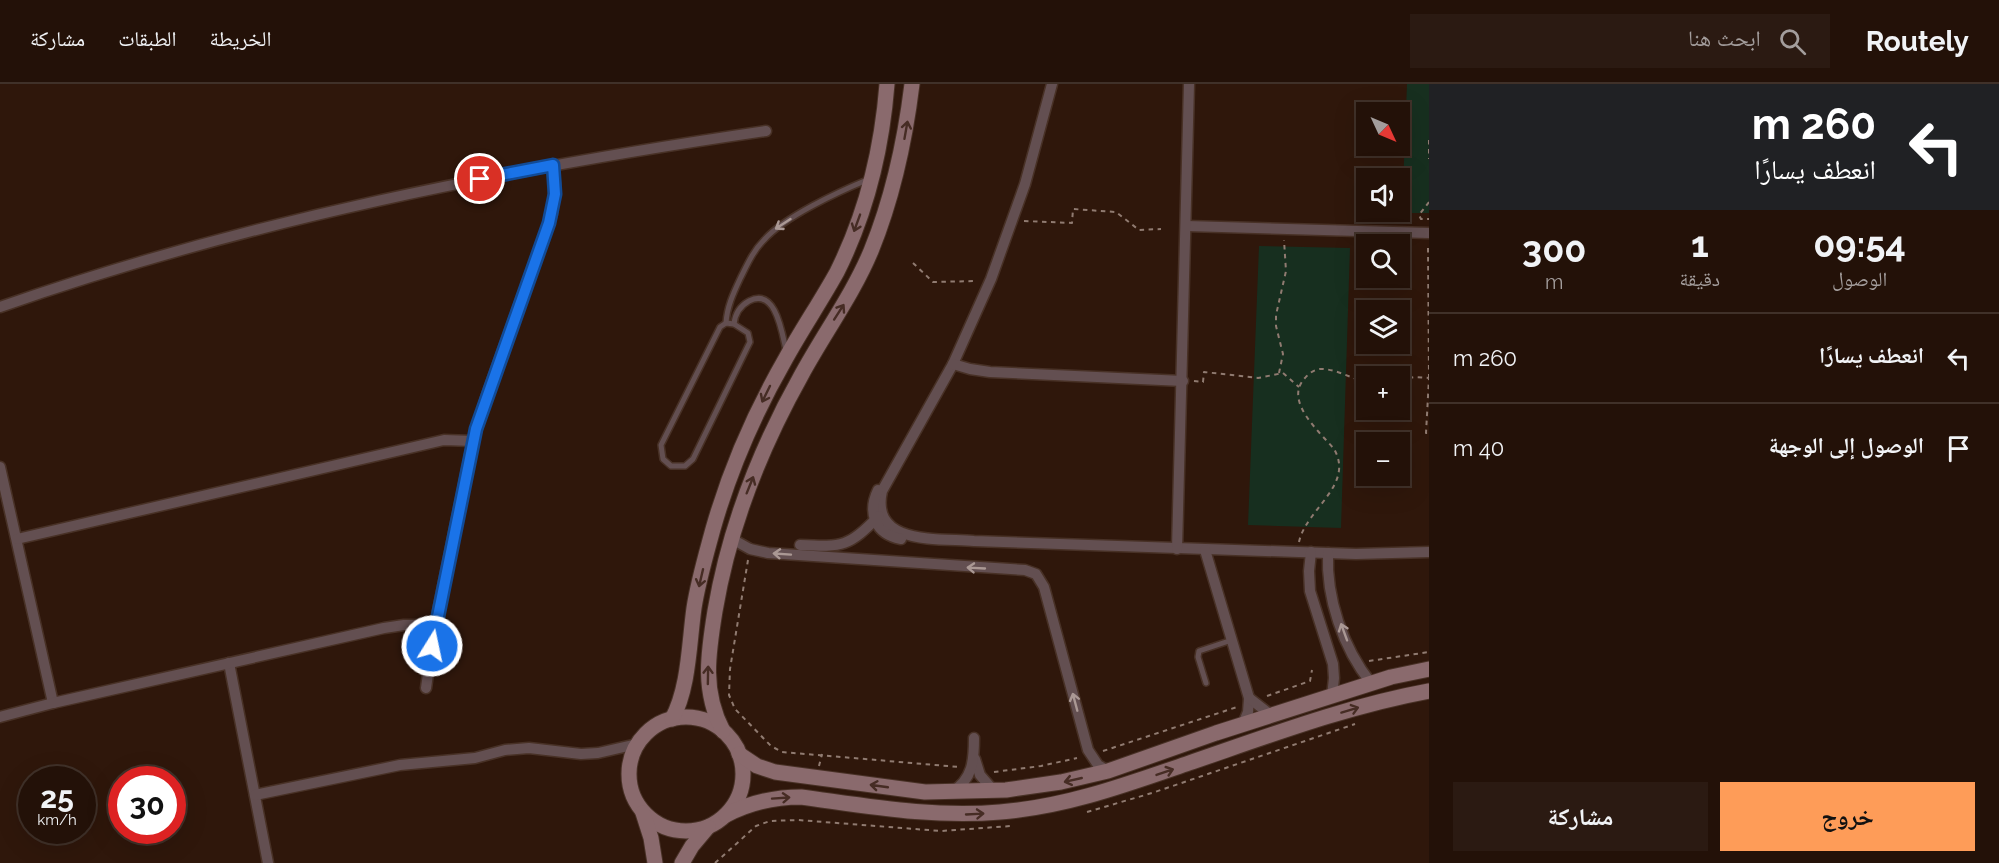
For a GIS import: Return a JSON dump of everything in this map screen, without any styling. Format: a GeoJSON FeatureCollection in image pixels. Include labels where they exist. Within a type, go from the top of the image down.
{"type":"FeatureCollection","features":[{"type":"Feature","properties":{"kind":"street"},"geometry":{"type":"LineString","coordinates":[[672,719],[682,694],[695,604],[722,499],[738,454],[758,411],[787,355],[837,271],[857,223],[872,178],[888,84]]}},
{"type":"Feature","properties":{"kind":"street"},"geometry":{"type":"LineString","coordinates":[[726,815],[741,789],[743,769],[739,754],[723,731],[714,711],[708,678],[718,593],[731,541],[748,491],[783,410],[845,303],[877,236],[896,179],[912,84]]}},
{"type":"Feature","properties":{"kind":"street"},"geometry":{"type":"LineString","coordinates":[[1177,549],[1189,84]]}},
{"type":"Feature","properties":{"kind":"street"},"geometry":{"type":"LineString","coordinates":[[1051,85],[1025,184],[991,279],[953,364],[890,475],[880,499],[879,528],[889,536],[902,539],[916,537],[1177,549],[1383,555],[1429,552]]}},
{"type":"Feature","properties":{"kind":"street"},"geometry":{"type":"LineString","coordinates":[[0,307],[105,273],[326,213],[553,165],[766,130]]}},
{"type":"Feature","properties":{"kind":"street"},"geometry":{"type":"LineString","coordinates":[[426,688],[435,625],[473,441],[487,395],[552,213],[555,184],[553,165]]}},
{"type":"Feature","properties":{"kind":"street"},"geometry":{"type":"LineString","coordinates":[[1187,226],[1429,233]]}},
{"type":"Feature","properties":{"kind":"street"},"geometry":{"type":"LineString","coordinates":[[953,364],[990,372],[1183,381]]}},
{"type":"Feature","properties":{"kind":"street"},"geometry":{"type":"LineString","coordinates":[[17,539],[444,440],[473,441]]}},
{"type":"Feature","properties":{"kind":"street"},"geometry":{"type":"LineString","coordinates":[[0,467],[52,703]]}},
{"type":"Feature","properties":{"kind":"street"},"geometry":{"type":"LineString","coordinates":[[800,545],[840,545],[855,538],[878,517]]}},
{"type":"Feature","properties":{"kind":"street"},"geometry":{"type":"LineString","coordinates":[[711,538],[731,541],[750,549],[775,554],[1032,572],[1039,577],[1044,587],[1088,750],[1098,765],[1108,771]]}},
{"type":"Feature","properties":{"kind":"street"},"geometry":{"type":"LineString","coordinates":[[1205,550],[1249,701],[1248,712],[1243,724]]}},
{"type":"Feature","properties":{"kind":"street"},"geometry":{"type":"LineString","coordinates":[[1311,552],[1309,581],[1315,610],[1333,664],[1332,696]]}},
{"type":"Feature","properties":{"kind":"street"},"geometry":{"type":"LineString","coordinates":[[1328,553],[1328,578],[1333,603],[1353,657],[1371,683]]}},
{"type":"Feature","properties":{"kind":"street"},"geometry":{"type":"LineString","coordinates":[[1315,610],[1323,603],[1333,603]]}},
{"type":"Feature","properties":{"kind":"street"},"geometry":{"type":"LineString","coordinates":[[0,717],[52,703],[384,628],[404,625],[435,625]]}},
{"type":"Feature","properties":{"kind":"street"},"geometry":{"type":"LineString","coordinates":[[229,663],[268,863]]}},
{"type":"Feature","properties":{"kind":"street"},"geometry":{"type":"LineString","coordinates":[[739,754],[757,766],[775,772],[926,792],[993,790],[1042,785],[1108,771],[1270,715],[1371,683],[1429,669]]}},
{"type":"Feature","properties":{"kind":"street"},"geometry":{"type":"LineString","coordinates":[[682,863],[692,846],[709,826],[726,815],[755,802],[801,797],[920,814],[961,815],[1043,806],[1124,786],[1354,708],[1429,691]]}},
{"type":"Feature","properties":{"kind":"street"},"geometry":{"type":"LineString","coordinates":[[1249,701],[1270,715]]}},
{"type":"Feature","properties":{"kind":"street"},"geometry":{"type":"LineString","coordinates":[[655,863],[651,838],[643,813],[632,793],[629,780],[632,755],[637,744],[655,726],[672,719],[690,717],[702,719],[723,731]]}},
{"type":"Feature","properties":{"kind":"street"},"geometry":{"type":"LineString","coordinates":[[952,792],[959,788],[969,776],[974,756],[974,738]]}},
{"type":"Feature","properties":{"kind":"street"},"geometry":{"type":"LineString","coordinates":[[255,795],[400,765],[476,758],[505,750],[529,748],[589,754],[637,744]]}},
{"type":"Feature","properties":{"kind":"street"},"geometry":{"type":"LineString","coordinates":[[974,756],[980,775],[993,790]]}},
{"type":"Feature","properties":{"kind":"street"},"geometry":{"type":"LineString","coordinates":[[643,813],[660,825],[679,831],[709,826]]}},
{"type":"Feature","properties":{"kind":"lane"},"geometry":{"type":"LineString","coordinates":[[726,323],[734,324],[748,333],[750,342],[693,459],[690,463],[680,467],[670,466],[661,455],[661,445],[718,330],[726,323],[732,294],[751,256],[769,234],[788,220],[872,178]]}},
{"type":"Feature","properties":{"kind":"lane"},"geometry":{"type":"LineString","coordinates":[[734,324],[740,308],[748,302],[758,298],[769,303],[779,320],[787,355]]}},
{"type":"Feature","properties":{"kind":"lane"},"geometry":{"type":"LineString","coordinates":[[1206,683],[1198,657],[1199,651],[1232,640]]}},
{"type":"Feature","properties":{"kind":"path"},"geometry":{"type":"LineString","coordinates":[[1429,140],[1429,159]]}},
{"type":"Feature","properties":{"kind":"path"},"geometry":{"type":"LineString","coordinates":[[1429,202],[1419,215],[1420,219],[1429,219]]}},
{"type":"Feature","properties":{"kind":"path"},"geometry":{"type":"LineString","coordinates":[[1018,221],[1072,223],[1073,209],[1116,212],[1139,230],[1161,229]]}},
{"type":"Feature","properties":{"kind":"path"},"geometry":{"type":"LineString","coordinates":[[1280,373],[1283,354],[1276,326],[1276,315],[1286,271],[1281,228]]}},
{"type":"Feature","properties":{"kind":"path"},"geometry":{"type":"LineString","coordinates":[[1428,248],[1429,378],[1426,433],[1429,434]]}},
{"type":"Feature","properties":{"kind":"path"},"geometry":{"type":"LineString","coordinates":[[913,263],[929,279],[937,283],[991,279]]}},
{"type":"Feature","properties":{"kind":"path"},"geometry":{"type":"LineString","coordinates":[[1298,551],[1303,529],[1335,487],[1340,463],[1334,449],[1300,405],[1299,387],[1308,374],[1318,369],[1356,379]]}},
{"type":"Feature","properties":{"kind":"path"},"geometry":{"type":"LineString","coordinates":[[1183,381],[1203,382],[1204,372],[1258,378],[1280,373],[1288,376],[1299,387]]}},
{"type":"Feature","properties":{"kind":"path"},"geometry":{"type":"LineString","coordinates":[[1410,378],[1429,378]]}},
{"type":"Feature","properties":{"kind":"path"},"geometry":{"type":"LineString","coordinates":[[750,549],[730,669],[729,695],[735,709],[771,746],[782,752],[964,768]]}},
{"type":"Feature","properties":{"kind":"path"},"geometry":{"type":"LineString","coordinates":[[1353,657],[1356,655],[1363,662],[1429,652]]}},
{"type":"Feature","properties":{"kind":"path"},"geometry":{"type":"LineString","coordinates":[[1095,753],[1310,681],[1312,670]]}},
{"type":"Feature","properties":{"kind":"path"},"geometry":{"type":"LineString","coordinates":[[987,771],[998,773],[1077,758]]}},
{"type":"Feature","properties":{"kind":"green space"},"geometry":{"type":"Polygon","coordinates":[[[1407,84],[1429,84],[1429,213],[1410,213],[1410,168],[1404,168],[1404,156],[1410,156],[1410,102],[1406,102],[1407,84]]]}},
{"type":"Feature","properties":{"kind":"green space"},"geometry":{"type":"Polygon","coordinates":[[[1259,246],[1350,248],[1341,528],[1248,525],[1259,246]]]}},
{"type":"Feature","properties":{"kind":"route"},"geometry":{"type":"LineString","coordinates":[[432,646],[479,418],[554,204],[553,165],[480,179]]}}]}
